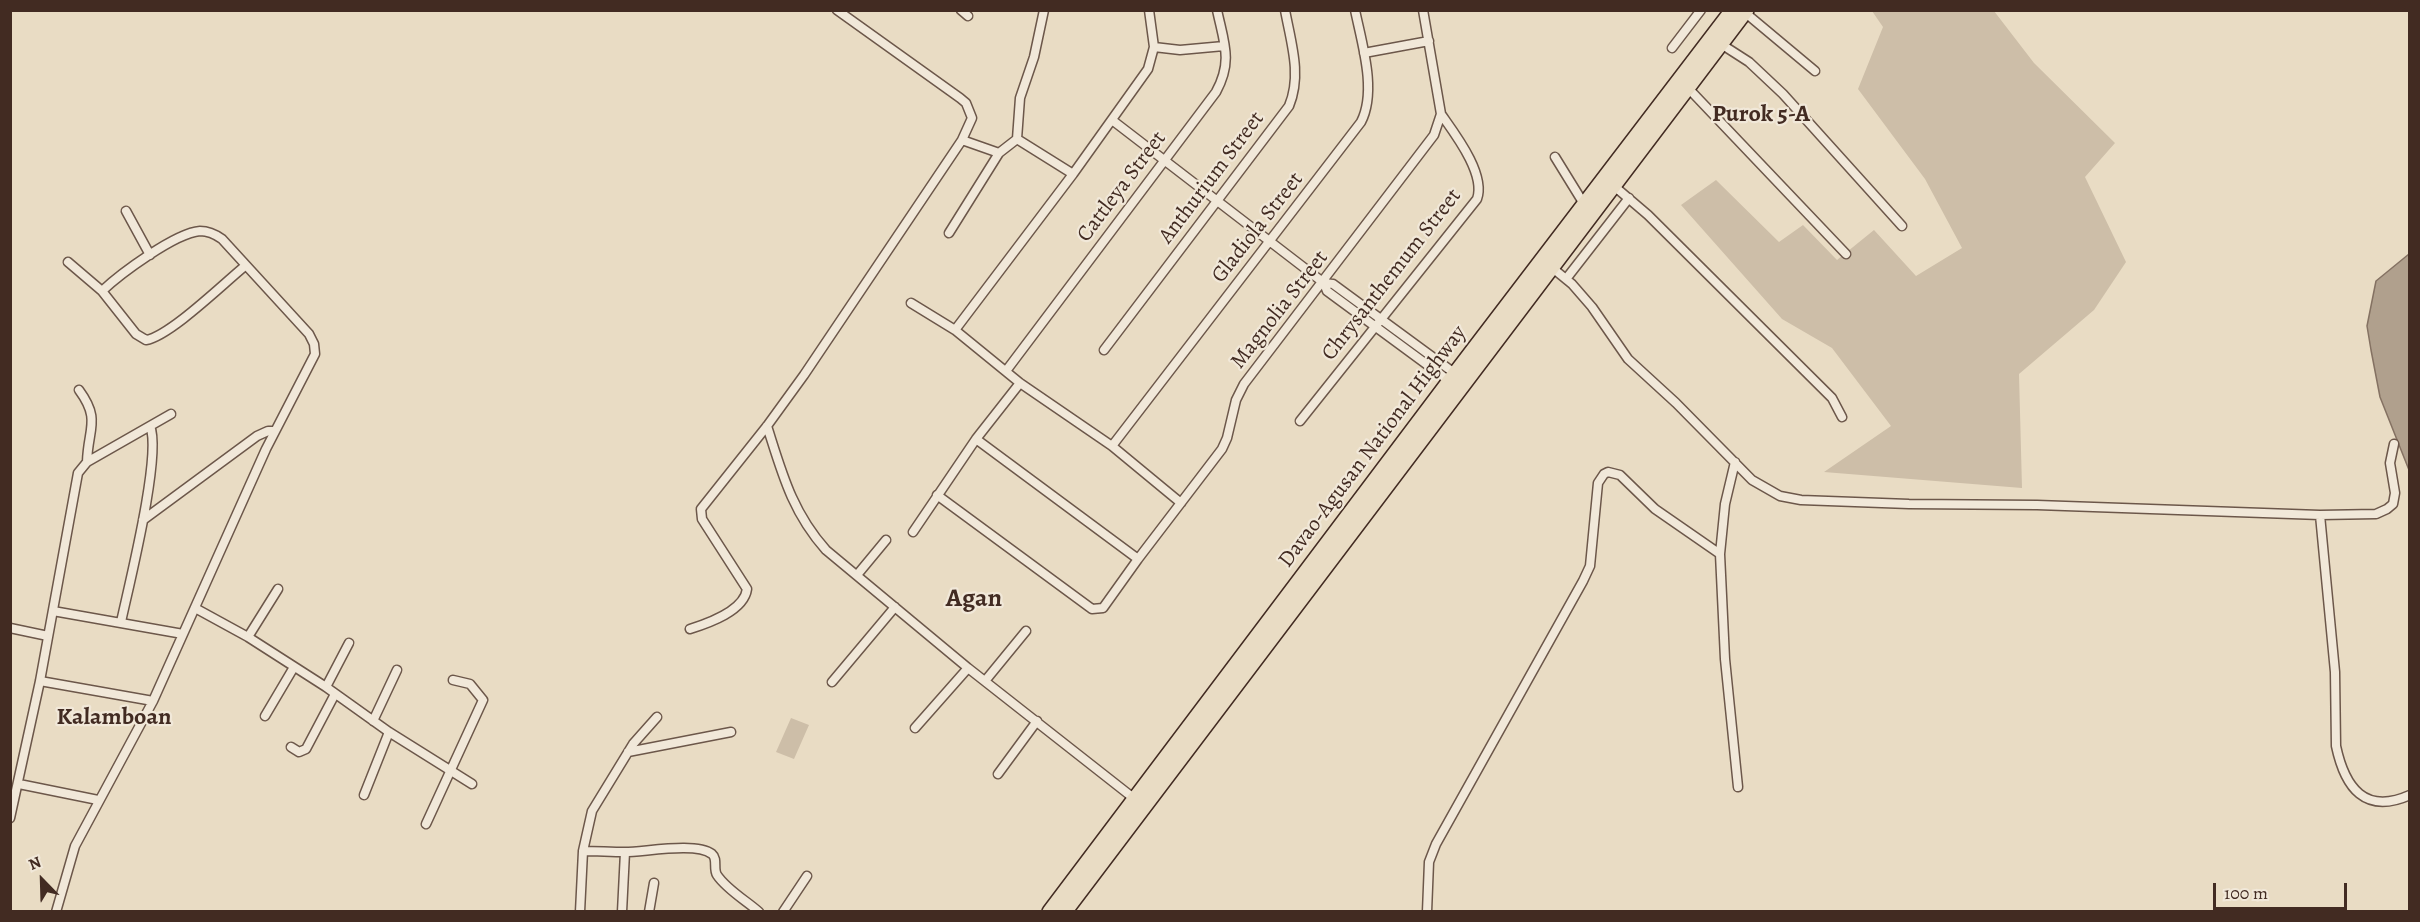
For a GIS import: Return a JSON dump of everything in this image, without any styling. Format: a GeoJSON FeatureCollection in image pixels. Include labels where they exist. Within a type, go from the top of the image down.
{"type":"FeatureCollection","features":[{"type":"Feature","properties":{"kind":"highway","name":"Davao-Agusan National Highway"},"geometry":{"type":"LineString","coordinates":[[1050,912],[1139,802],[1547,264],[1614,186],[1689,89],[1741,11]]}},
{"type":"Feature","properties":{"kind":"highway","name":"Davao-Agusan National Highway"},"geometry":{"type":"LineString","coordinates":[[1547,264],[1584,204],[1741,11]]}},
{"type":"Feature","properties":{"kind":"highway","name":"Davao-Agusan National Highway"},"geometry":{"type":"LineString","coordinates":[[1064,912],[1139,802]]}},
{"type":"Feature","properties":{"kind":"street"},"geometry":{"type":"LineString","coordinates":[[690,629],[722,615],[747,594],[746,584],[700,514],[705,503],[767,426],[962,140],[972,118],[966,103],[837,10]]}},
{"type":"Feature","properties":{"kind":"street"},"geometry":{"type":"LineString","coordinates":[[949,233],[999,153],[1017,139],[1020,98],[1034,57],[1044,10]]}},
{"type":"Feature","properties":{"kind":"street"},"geometry":{"type":"LineString","coordinates":[[955,330],[1073,174],[1148,69],[1154,47],[1149,10]]}},
{"type":"Feature","properties":{"kind":"street","name":"Cattleya Street"},"geometry":{"type":"LineString","coordinates":[[1006,371],[1222,82],[1226,70],[1218,10]]}},
{"type":"Feature","properties":{"kind":"street","name":"Anthurium Street"},"geometry":{"type":"LineString","coordinates":[[1104,350],[1289,106],[1294,94],[1296,71],[1285,10]]}},
{"type":"Feature","properties":{"kind":"street","name":"Gladiola Street"},"geometry":{"type":"LineString","coordinates":[[1112,446],[1361,122],[1369,101],[1364,53],[1355,10]]}},
{"type":"Feature","properties":{"kind":"street"},"geometry":{"type":"LineString","coordinates":[[1422,10],[1441,114]]}},
{"type":"Feature","properties":{"kind":"street"},"geometry":{"type":"LineString","coordinates":[[1672,48],[1701,10]]}},
{"type":"Feature","properties":{"kind":"street"},"geometry":{"type":"LineString","coordinates":[[1741,11],[1815,71]]}},
{"type":"Feature","properties":{"kind":"street"},"geometry":{"type":"LineString","coordinates":[[1364,53],[1429,41]]}},
{"type":"Feature","properties":{"kind":"street"},"geometry":{"type":"LineString","coordinates":[[1721,44],[1749,62],[1783,94],[1902,226]]}},
{"type":"Feature","properties":{"kind":"street"},"geometry":{"type":"LineString","coordinates":[[1154,47],[1180,50],[1224,45]]}},
{"type":"Feature","properties":{"kind":"street"},"geometry":{"type":"LineString","coordinates":[[1689,89],[1846,254]]}},
{"type":"Feature","properties":{"kind":"street","name":"Magnolia Street"},"geometry":{"type":"LineString","coordinates":[[937,495],[1092,609],[1102,608],[1222,449],[1236,400],[1244,384],[1324,283],[1427,146],[1434,135],[1441,114]]}},
{"type":"Feature","properties":{"kind":"street","name":"Chrysanthemum Street"},"geometry":{"type":"LineString","coordinates":[[1300,421],[1477,199],[1480,182],[1476,171],[1441,114]]}},
{"type":"Feature","properties":{"kind":"street"},"geometry":{"type":"LineString","coordinates":[[1112,120],[1324,283],[1333,284],[1380,318],[1457,381]]}},
{"type":"Feature","properties":{"kind":"street"},"geometry":{"type":"LineString","coordinates":[[1017,139],[1073,174]]}},
{"type":"Feature","properties":{"kind":"street"},"geometry":{"type":"LineString","coordinates":[[962,140],[999,153]]}},
{"type":"Feature","properties":{"kind":"street"},"geometry":{"type":"LineString","coordinates":[[1555,157],[1584,204]]}},
{"type":"Feature","properties":{"kind":"street"},"geometry":{"type":"LineString","coordinates":[[1614,186],[1629,198],[1832,398],[1842,417]]}},
{"type":"Feature","properties":{"kind":"street"},"geometry":{"type":"LineString","coordinates":[[1566,279],[1629,198]]}},
{"type":"Feature","properties":{"kind":"street"},"geometry":{"type":"LineString","coordinates":[[126,211],[150,255]]}},
{"type":"Feature","properties":{"kind":"street"},"geometry":{"type":"LineString","coordinates":[[56,912],[70,856],[153,701],[266,449],[315,354],[314,344],[300,324],[222,239],[213,233],[199,231],[186,236],[128,268],[102,291]]}},
{"type":"Feature","properties":{"kind":"street"},"geometry":{"type":"LineString","coordinates":[[68,262],[102,291],[140,338],[146,340],[154,339],[245,266]]}},
{"type":"Feature","properties":{"kind":"street"},"geometry":{"type":"LineString","coordinates":[[1547,264],[1566,279],[1592,307],[1628,359],[1676,403],[1752,480],[1780,496],[1801,500],[2320,515],[2376,514],[2392,504],[2395,494],[2390,463],[2394,444]]}},
{"type":"Feature","properties":{"kind":"street"},"geometry":{"type":"LineString","coordinates":[[1324,283],[1327,291],[1374,326],[1457,381]]}},
{"type":"Feature","properties":{"kind":"street"},"geometry":{"type":"LineString","coordinates":[[911,303],[955,330],[1020,383],[1112,446],[1181,503]]}},
{"type":"Feature","properties":{"kind":"street"},"geometry":{"type":"LineString","coordinates":[[913,532],[976,439],[1020,383]]}},
{"type":"Feature","properties":{"kind":"street"},"geometry":{"type":"LineString","coordinates":[[10,818],[40,681],[76,479],[87,462],[93,416],[88,402],[79,390]]}},
{"type":"Feature","properties":{"kind":"street"},"geometry":{"type":"LineString","coordinates":[[87,462],[171,414]]}},
{"type":"Feature","properties":{"kind":"street"},"geometry":{"type":"LineString","coordinates":[[121,622],[143,520],[154,443],[150,426]]}},
{"type":"Feature","properties":{"kind":"street"},"geometry":{"type":"LineString","coordinates":[[767,426],[784,479],[807,527],[826,550],[968,668],[1139,802]]}},
{"type":"Feature","properties":{"kind":"street"},"geometry":{"type":"LineString","coordinates":[[143,520],[257,436],[268,431],[275,431]]}},
{"type":"Feature","properties":{"kind":"street"},"geometry":{"type":"LineString","coordinates":[[257,436],[266,449]]}},
{"type":"Feature","properties":{"kind":"street"},"geometry":{"type":"LineString","coordinates":[[976,439],[1138,559]]}},
{"type":"Feature","properties":{"kind":"street"},"geometry":{"type":"LineString","coordinates":[[1735,462],[1725,504],[1720,554],[1725,659],[1738,787]]}},
{"type":"Feature","properties":{"kind":"street"},"geometry":{"type":"LineString","coordinates":[[1427,912],[1429,862],[1436,844],[1590,566],[1598,483],[1604,474],[1614,472],[1620,475],[1655,509],[1720,554]]}},
{"type":"Feature","properties":{"kind":"street"},"geometry":{"type":"LineString","coordinates":[[2320,515],[2335,672],[2338,758],[2353,790],[2361,796],[2379,803],[2409,795]]}},
{"type":"Feature","properties":{"kind":"street"},"geometry":{"type":"LineString","coordinates":[[857,575],[885,540]]}},
{"type":"Feature","properties":{"kind":"street"},"geometry":{"type":"LineString","coordinates":[[248,637],[278,589]]}},
{"type":"Feature","properties":{"kind":"street"},"geometry":{"type":"LineString","coordinates":[[832,682],[895,607]]}},
{"type":"Feature","properties":{"kind":"street"},"geometry":{"type":"LineString","coordinates":[[195,608],[248,637],[326,687],[389,732],[472,784]]}},
{"type":"Feature","properties":{"kind":"street"},"geometry":{"type":"LineString","coordinates":[[53,610],[183,634]]}},
{"type":"Feature","properties":{"kind":"street"},"geometry":{"type":"LineString","coordinates":[[10,628],[48,636]]}},
{"type":"Feature","properties":{"kind":"street"},"geometry":{"type":"LineString","coordinates":[[985,681],[1026,632]]}},
{"type":"Feature","properties":{"kind":"street"},"geometry":{"type":"LineString","coordinates":[[326,687],[349,643]]}},
{"type":"Feature","properties":{"kind":"street"},"geometry":{"type":"LineString","coordinates":[[265,716],[294,667]]}},
{"type":"Feature","properties":{"kind":"street"},"geometry":{"type":"LineString","coordinates":[[915,728],[968,668]]}},
{"type":"Feature","properties":{"kind":"street"},"geometry":{"type":"LineString","coordinates":[[373,720],[397,670]]}},
{"type":"Feature","properties":{"kind":"street"},"geometry":{"type":"LineString","coordinates":[[426,824],[483,700],[470,684],[453,680]]}},
{"type":"Feature","properties":{"kind":"street"},"geometry":{"type":"LineString","coordinates":[[40,681],[153,701]]}},
{"type":"Feature","properties":{"kind":"street"},"geometry":{"type":"LineString","coordinates":[[291,747],[299,752],[306,749],[335,694]]}},
{"type":"Feature","properties":{"kind":"street"},"geometry":{"type":"LineString","coordinates":[[580,912],[583,851],[592,811],[628,752],[657,717]]}},
{"type":"Feature","properties":{"kind":"street"},"geometry":{"type":"LineString","coordinates":[[998,774],[1037,722]]}},
{"type":"Feature","properties":{"kind":"street"},"geometry":{"type":"LineString","coordinates":[[364,795],[389,732]]}},
{"type":"Feature","properties":{"kind":"street"},"geometry":{"type":"LineString","coordinates":[[628,752],[731,732]]}},
{"type":"Feature","properties":{"kind":"street"},"geometry":{"type":"LineString","coordinates":[[19,784],[98,800]]}},
{"type":"Feature","properties":{"kind":"street"},"geometry":{"type":"LineString","coordinates":[[583,851],[625,852],[691,848],[711,853],[714,857],[715,871],[721,880],[759,912]]}},
{"type":"Feature","properties":{"kind":"street"},"geometry":{"type":"LineString","coordinates":[[622,912],[625,852]]}},
{"type":"Feature","properties":{"kind":"street"},"geometry":{"type":"LineString","coordinates":[[783,912],[807,876]]}},
{"type":"Feature","properties":{"kind":"street"},"geometry":{"type":"LineString","coordinates":[[650,912],[654,883]]}},
{"type":"Feature","properties":{"kind":"shaded area"},"geometry":{"type":"Polygon","coordinates":[[[1872,11],[1994,11],[2034,63],[2115,143],[2085,177],[2126,262],[2094,310],[2019,374],[2022,488],[1824,472],[1891,426],[1832,348],[1782,319],[1681,205],[1716,180],[1779,242],[1803,225],[1837,260],[1874,230],[1916,276],[1962,248],[1925,179],[1858,89],[1883,27],[1872,11]]]}},
{"type":"Feature","properties":{"kind":"shaded area"},"geometry":{"type":"Polygon","coordinates":[[[2409,254],[2409,470],[2380,397],[2367,326],[2376,281],[2409,254]]]}},
{"type":"Feature","properties":{"kind":"shaded area"},"geometry":{"type":"Polygon","coordinates":[[[791,718],[809,725],[794,759],[776,752],[791,718]]]}},
{"type":"Feature","properties":{"kind":"district","name":"Purok 5-A"},"geometry":{"type":"Point","coordinates":[1761,115]}},
{"type":"Feature","properties":{"kind":"district","name":"Agan"},"geometry":{"type":"Point","coordinates":[974,600]}},
{"type":"Feature","properties":{"kind":"district","name":"Kalamboan"},"geometry":{"type":"Point","coordinates":[114,718]}}]}
